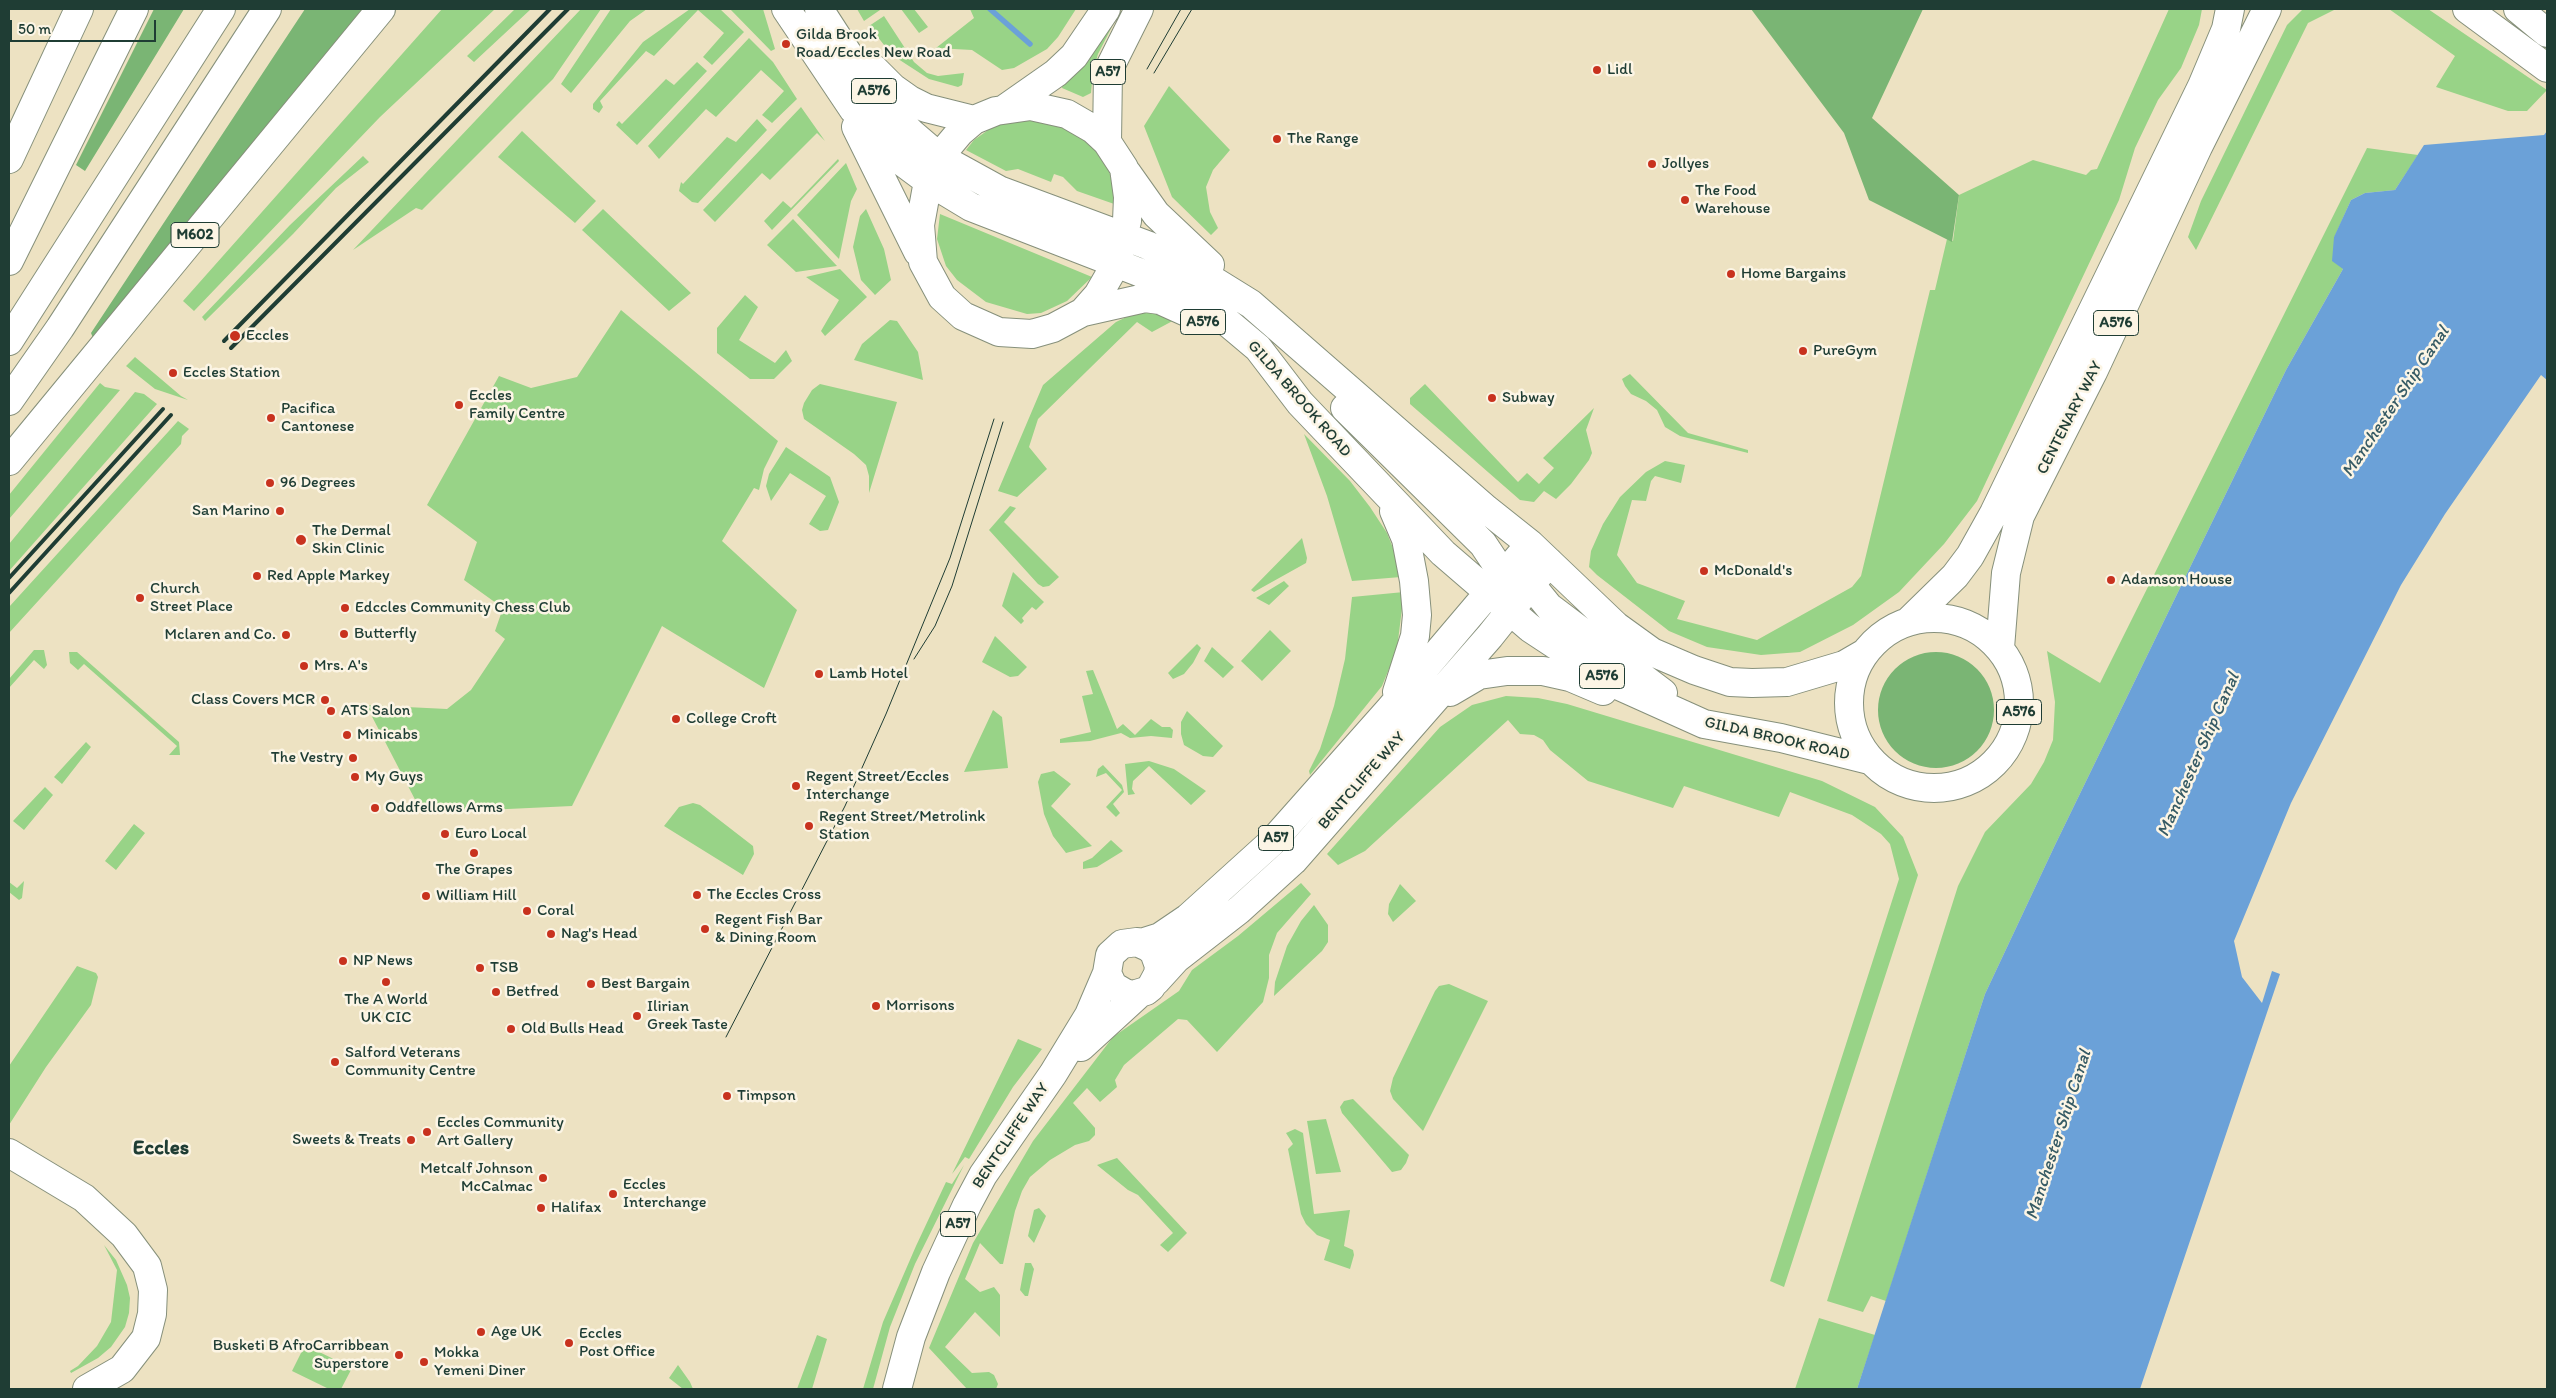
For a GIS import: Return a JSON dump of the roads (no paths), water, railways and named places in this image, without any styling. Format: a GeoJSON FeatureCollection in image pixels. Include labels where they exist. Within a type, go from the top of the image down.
{"type":"FeatureCollection","features":[{"type":"Feature","properties":{"kind":"main road"},"geometry":{"type":"LineString","coordinates":[[9,159],[79,9]]}},
{"type":"Feature","properties":{"kind":"main road"},"geometry":{"type":"LineString","coordinates":[[9,261],[134,9]]}},
{"type":"Feature","properties":{"kind":"main road"},"geometry":{"type":"LineString","coordinates":[[9,341],[221,9]]}},
{"type":"Feature","properties":{"kind":"main road"},"geometry":{"type":"LineString","coordinates":[[9,401],[65,320],[267,9]]}},
{"type":"Feature","properties":{"kind":"main road","name":"M602"},"geometry":{"type":"LineString","coordinates":[[9,461],[382,9]]}},
{"type":"Feature","properties":{"kind":"main road","name":"GILDA BROOK ROAD"},"geometry":{"type":"LineString","coordinates":[[786,9],[836,86],[864,122],[890,150],[928,181],[971,207],[994,217],[1124,227],[1167,283],[1214,311],[1258,348],[1300,403],[1373,483],[1442,553],[1501,601],[1530,628],[1614,684],[1704,724],[1781,738],[1868,760]]}},
{"type":"Feature","properties":{"kind":"main road","name":"A57"},"geometry":{"type":"LineString","coordinates":[[1006,108],[1056,73],[1074,56],[1106,9]]}},
{"type":"Feature","properties":{"kind":"main road","name":"A57"},"geometry":{"type":"LineString","coordinates":[[1107,142],[1108,72],[1139,9]]}},
{"type":"Feature","properties":{"kind":"main road","name":"CENTENARY WAY"},"geometry":{"type":"LineString","coordinates":[[1910,620],[1956,576],[1970,556],[1994,513],[2202,86],[2226,29],[2230,9]]}},
{"type":"Feature","properties":{"kind":"main road","name":"CENTENARY WAY"},"geometry":{"type":"LineString","coordinates":[[2000,648],[2006,573],[2020,516],[2093,372],[2198,147],[2267,9]]}},
{"type":"Feature","properties":{"kind":"main road"},"geometry":{"type":"LineString","coordinates":[[2467,9],[2546,67]]}},
{"type":"Feature","properties":{"kind":"main road"},"geometry":{"type":"LineString","coordinates":[[2518,9],[2547,33]]}},
{"type":"Feature","properties":{"kind":"main road","name":"GILDA BROOK ROAD"},"geometry":{"type":"LineString","coordinates":[[821,11],[861,74],[890,111],[939,157],[999,190],[1124,227],[1250,304],[1486,510],[1537,563],[1652,652],[1694,670],[1730,682],[1752,684],[1787,682],[1844,665],[1863,654]]}},
{"type":"Feature","properties":{"kind":"main road","name":"A576"},"geometry":{"type":"LineString","coordinates":[[821,11],[860,48],[877,74],[910,100],[926,108],[974,120]]}},
{"type":"Feature","properties":{"kind":"main road","name":"A576"},"geometry":{"type":"LineString","coordinates":[[836,86],[928,273]]}},
{"type":"Feature","properties":{"kind":"main road"},"geometry":{"type":"LineString","coordinates":[[1041,107],[1067,114],[1093,129],[1107,142],[1124,168],[1124,227],[1098,295],[1083,312],[1071,321],[1039,332],[999,332],[963,316],[942,297],[928,273],[920,225],[928,181],[939,157],[960,132],[974,120],[1006,108],[1041,107]]}},
{"type":"Feature","properties":{"kind":"main road","name":"A576"},"geometry":{"type":"LineString","coordinates":[[1124,168],[1143,198],[1156,214],[1250,304]]}},
{"type":"Feature","properties":{"kind":"main road","name":"A576"},"geometry":{"type":"LineString","coordinates":[[1083,312],[1144,298],[1178,306],[1217,332],[1300,403]]}},
{"type":"Feature","properties":{"kind":"main road"},"geometry":{"type":"LineString","coordinates":[[1295,343],[1338,402],[1491,554],[1501,601]]}},
{"type":"Feature","properties":{"kind":"main road"},"geometry":{"type":"LineString","coordinates":[[1373,483],[1396,514],[1406,539],[1416,593],[1415,636],[1409,660],[1390,709]]}},
{"type":"Feature","properties":{"kind":"main road"},"geometry":{"type":"LineString","coordinates":[[1537,563],[1549,606],[1704,724]]}},
{"type":"Feature","properties":{"kind":"main road","name":"BENTCLIFFE WAY"},"geometry":{"type":"LineString","coordinates":[[1141,943],[1160,936],[1188,918],[1272,842],[1390,709],[1501,601],[1537,563]]}},
{"type":"Feature","properties":{"kind":"main road","name":"BENTCLIFFE WAY"},"geometry":{"type":"LineString","coordinates":[[1053,1074],[1103,1024],[1148,987],[1176,959],[1239,910],[1293,861],[1406,731],[1501,601],[1537,563]]}},
{"type":"Feature","properties":{"kind":"main road","name":"A576"},"geometry":{"type":"LineString","coordinates":[[1935,617],[1959,621],[1981,632],[2000,648],[2012,668],[2018,689],[2019,712],[2013,734],[2002,755],[1986,771],[1966,783],[1942,789],[1918,788],[1891,778],[1868,760],[1854,736],[1847,708],[1851,680],[1863,654],[1884,633],[1910,620],[1935,617]]}},
{"type":"Feature","properties":{"kind":"main road"},"geometry":{"type":"LineString","coordinates":[[1406,731],[1451,691],[1479,675],[1507,671],[1544,671],[1570,677],[1630,704],[1704,724]]}},
{"type":"Feature","properties":{"kind":"main road","name":"A57"},"geometry":{"type":"LineString","coordinates":[[1107,973],[1107,962],[1115,948],[1129,942],[1141,943]]}},
{"type":"Feature","properties":{"kind":"main road"},"geometry":{"type":"LineString","coordinates":[[1107,973],[1109,980],[1119,990],[1132,994],[1148,987],[1158,974],[1157,959],[1154,952],[1141,943]]}},
{"type":"Feature","properties":{"kind":"main road","name":"BENTCLIFFE WAY"},"geometry":{"type":"LineString","coordinates":[[896,1389],[911,1337],[936,1272],[966,1205],[1014,1129],[1053,1074],[1089,1015],[1107,973]]}},
{"type":"Feature","properties":{"kind":"main road"},"geometry":{"type":"LineString","coordinates":[[9,1154],[84,1198],[124,1235],[147,1266],[153,1290],[152,1314],[146,1338],[122,1369],[87,1389]]}},
{"type":"Feature","properties":{"kind":"water","name":"Manchester Ship Canal"},"geometry":{"type":"Polygon","coordinates":[[[2547,131],[2547,380],[2541,375],[2445,514],[2401,585],[2291,803],[2234,941],[2242,977],[2262,1003],[2272,971],[2280,974],[2140,1389],[1857,1389],[1985,994],[2055,845],[2286,370],[2343,269],[2332,261],[2334,237],[2351,200],[2365,193],[2395,190],[2424,145],[2544,135],[2547,131]]]}},
{"type":"Feature","properties":{"kind":"waterway"},"geometry":{"type":"LineString","coordinates":[[990,9],[1030,44]]}},
{"type":"Feature","properties":{"kind":"tram line"},"geometry":{"type":"LineString","coordinates":[[1147,69],[1181,9]]}},
{"type":"Feature","properties":{"kind":"tram line"},"geometry":{"type":"LineString","coordinates":[[1154,73],[1192,9]]}},
{"type":"Feature","properties":{"kind":"tram line"},"geometry":{"type":"LineString","coordinates":[[726,1037],[845,806],[886,714],[950,558],[994,419]]}},
{"type":"Feature","properties":{"kind":"tram line"},"geometry":{"type":"LineString","coordinates":[[914,659],[935,626],[952,586],[1003,422]]}},
{"type":"Feature","properties":{"kind":"railway"},"geometry":{"type":"LineString","coordinates":[[224,341],[550,9]]}},
{"type":"Feature","properties":{"kind":"railway"},"geometry":{"type":"LineString","coordinates":[[231,348],[568,9]]}},
{"type":"Feature","properties":{"kind":"railway"},"geometry":{"type":"LineString","coordinates":[[9,578],[163,409]]}},
{"type":"Feature","properties":{"kind":"railway"},"geometry":{"type":"LineString","coordinates":[[9,593],[171,415]]}},
{"type":"Feature","properties":{"kind":"place","name":"Gilda Brook Road/Eccles New Road"},"geometry":{"type":"Point","coordinates":[786,44]}},
{"type":"Feature","properties":{"kind":"place","name":"Lidl"},"geometry":{"type":"Point","coordinates":[1597,70]}},
{"type":"Feature","properties":{"kind":"place","name":"The Range"},"geometry":{"type":"Point","coordinates":[1277,139]}},
{"type":"Feature","properties":{"kind":"place","name":"Jollyes"},"geometry":{"type":"Point","coordinates":[1652,164]}},
{"type":"Feature","properties":{"kind":"place","name":"The Food Warehouse"},"geometry":{"type":"Point","coordinates":[1685,200]}},
{"type":"Feature","properties":{"kind":"place","name":"Home Bargains"},"geometry":{"type":"Point","coordinates":[1731,274]}},
{"type":"Feature","properties":{"kind":"place","name":"Eccles"},"geometry":{"type":"Point","coordinates":[235,336]}},
{"type":"Feature","properties":{"kind":"place","name":"PureGym"},"geometry":{"type":"Point","coordinates":[1803,351]}},
{"type":"Feature","properties":{"kind":"place","name":"Eccles Station"},"geometry":{"type":"Point","coordinates":[173,373]}},
{"type":"Feature","properties":{"kind":"place","name":"Subway"},"geometry":{"type":"Point","coordinates":[1492,398]}},
{"type":"Feature","properties":{"kind":"place","name":"Eccles Family Centre"},"geometry":{"type":"Point","coordinates":[459,405]}},
{"type":"Feature","properties":{"kind":"place","name":"Pacifica Cantonese"},"geometry":{"type":"Point","coordinates":[271,418]}},
{"type":"Feature","properties":{"kind":"place","name":"96 Degrees"},"geometry":{"type":"Point","coordinates":[270,483]}},
{"type":"Feature","properties":{"kind":"place","name":"San Marino"},"geometry":{"type":"Point","coordinates":[280,511]}},
{"type":"Feature","properties":{"kind":"place","name":"The Dermal Skin Clinic"},"geometry":{"type":"Point","coordinates":[301,540]}},
{"type":"Feature","properties":{"kind":"place","name":"McDonald's"},"geometry":{"type":"Point","coordinates":[1704,571]}},
{"type":"Feature","properties":{"kind":"place","name":"Red Apple Markey"},"geometry":{"type":"Point","coordinates":[257,576]}},
{"type":"Feature","properties":{"kind":"place","name":"Adamson House"},"geometry":{"type":"Point","coordinates":[2111,580]}},
{"type":"Feature","properties":{"kind":"place","name":"Church Street Place"},"geometry":{"type":"Point","coordinates":[140,598]}},
{"type":"Feature","properties":{"kind":"place","name":"Edccles Community Chess Club"},"geometry":{"type":"Point","coordinates":[345,608]}},
{"type":"Feature","properties":{"kind":"place","name":"Butterfly"},"geometry":{"type":"Point","coordinates":[344,634]}},
{"type":"Feature","properties":{"kind":"place","name":"Mclaren and Co."},"geometry":{"type":"Point","coordinates":[286,635]}},
{"type":"Feature","properties":{"kind":"place","name":"Mrs. A's"},"geometry":{"type":"Point","coordinates":[304,666]}},
{"type":"Feature","properties":{"kind":"place","name":"Lamb Hotel"},"geometry":{"type":"Point","coordinates":[819,674]}},
{"type":"Feature","properties":{"kind":"place","name":"Class Covers MCR"},"geometry":{"type":"Point","coordinates":[325,700]}},
{"type":"Feature","properties":{"kind":"place","name":"ATS Salon"},"geometry":{"type":"Point","coordinates":[331,711]}},
{"type":"Feature","properties":{"kind":"place","name":"College Croft"},"geometry":{"type":"Point","coordinates":[676,719]}},
{"type":"Feature","properties":{"kind":"place","name":"Minicabs"},"geometry":{"type":"Point","coordinates":[347,735]}},
{"type":"Feature","properties":{"kind":"place","name":"The Vestry"},"geometry":{"type":"Point","coordinates":[353,758]}},
{"type":"Feature","properties":{"kind":"place","name":"My Guys"},"geometry":{"type":"Point","coordinates":[355,777]}},
{"type":"Feature","properties":{"kind":"place","name":"Regent Street/Eccles Interchange"},"geometry":{"type":"Point","coordinates":[796,786]}},
{"type":"Feature","properties":{"kind":"place","name":"Oddfellows Arms"},"geometry":{"type":"Point","coordinates":[375,808]}},
{"type":"Feature","properties":{"kind":"place","name":"Regent Street/Metrolink Station"},"geometry":{"type":"Point","coordinates":[809,826]}},
{"type":"Feature","properties":{"kind":"place","name":"Euro Local"},"geometry":{"type":"Point","coordinates":[445,834]}},
{"type":"Feature","properties":{"kind":"place","name":"The Grapes"},"geometry":{"type":"Point","coordinates":[474,853]}},
{"type":"Feature","properties":{"kind":"place","name":"The Eccles Cross"},"geometry":{"type":"Point","coordinates":[697,895]}},
{"type":"Feature","properties":{"kind":"place","name":"William Hill"},"geometry":{"type":"Point","coordinates":[426,896]}},
{"type":"Feature","properties":{"kind":"place","name":"Coral"},"geometry":{"type":"Point","coordinates":[527,911]}},
{"type":"Feature","properties":{"kind":"place","name":"Regent Fish Bar & Dining Room"},"geometry":{"type":"Point","coordinates":[705,929]}},
{"type":"Feature","properties":{"kind":"place","name":"Nag's Head"},"geometry":{"type":"Point","coordinates":[551,934]}},
{"type":"Feature","properties":{"kind":"place","name":"NP News"},"geometry":{"type":"Point","coordinates":[343,961]}},
{"type":"Feature","properties":{"kind":"place","name":"TSB"},"geometry":{"type":"Point","coordinates":[480,968]}},
{"type":"Feature","properties":{"kind":"place","name":"The A World UK CIC"},"geometry":{"type":"Point","coordinates":[386,982]}},
{"type":"Feature","properties":{"kind":"place","name":"Best Bargain"},"geometry":{"type":"Point","coordinates":[591,984]}},
{"type":"Feature","properties":{"kind":"place","name":"Betfred"},"geometry":{"type":"Point","coordinates":[496,992]}},
{"type":"Feature","properties":{"kind":"place","name":"Morrisons"},"geometry":{"type":"Point","coordinates":[876,1006]}},
{"type":"Feature","properties":{"kind":"place","name":"Ilirian Greek Taste"},"geometry":{"type":"Point","coordinates":[637,1016]}},
{"type":"Feature","properties":{"kind":"place","name":"Old Bulls Head"},"geometry":{"type":"Point","coordinates":[511,1029]}},
{"type":"Feature","properties":{"kind":"place","name":"Salford Veterans Community Centre"},"geometry":{"type":"Point","coordinates":[335,1062]}},
{"type":"Feature","properties":{"kind":"place","name":"Timpson"},"geometry":{"type":"Point","coordinates":[727,1096]}},
{"type":"Feature","properties":{"kind":"place","name":"Eccles Community Art Gallery"},"geometry":{"type":"Point","coordinates":[427,1132]}},
{"type":"Feature","properties":{"kind":"place","name":"Sweets & Treats"},"geometry":{"type":"Point","coordinates":[411,1140]}},
{"type":"Feature","properties":{"kind":"place","name":"Metcalf Johnson McCalmac"},"geometry":{"type":"Point","coordinates":[543,1178]}},
{"type":"Feature","properties":{"kind":"place","name":"Eccles Interchange"},"geometry":{"type":"Point","coordinates":[613,1194]}},
{"type":"Feature","properties":{"kind":"place","name":"Halifax"},"geometry":{"type":"Point","coordinates":[541,1208]}},
{"type":"Feature","properties":{"kind":"place","name":"Age UK"},"geometry":{"type":"Point","coordinates":[481,1332]}},
{"type":"Feature","properties":{"kind":"place","name":"Eccles Post Office"},"geometry":{"type":"Point","coordinates":[569,1343]}},
{"type":"Feature","properties":{"kind":"place","name":"Busketi B AfroCarribbean Superstore"},"geometry":{"type":"Point","coordinates":[399,1355]}},
{"type":"Feature","properties":{"kind":"place","name":"Mokka Yemeni Diner"},"geometry":{"type":"Point","coordinates":[424,1362]}},
{"type":"Feature","properties":{"kind":"district","name":"Eccles"},"geometry":{"type":"Point","coordinates":[161,1149]}}]}
